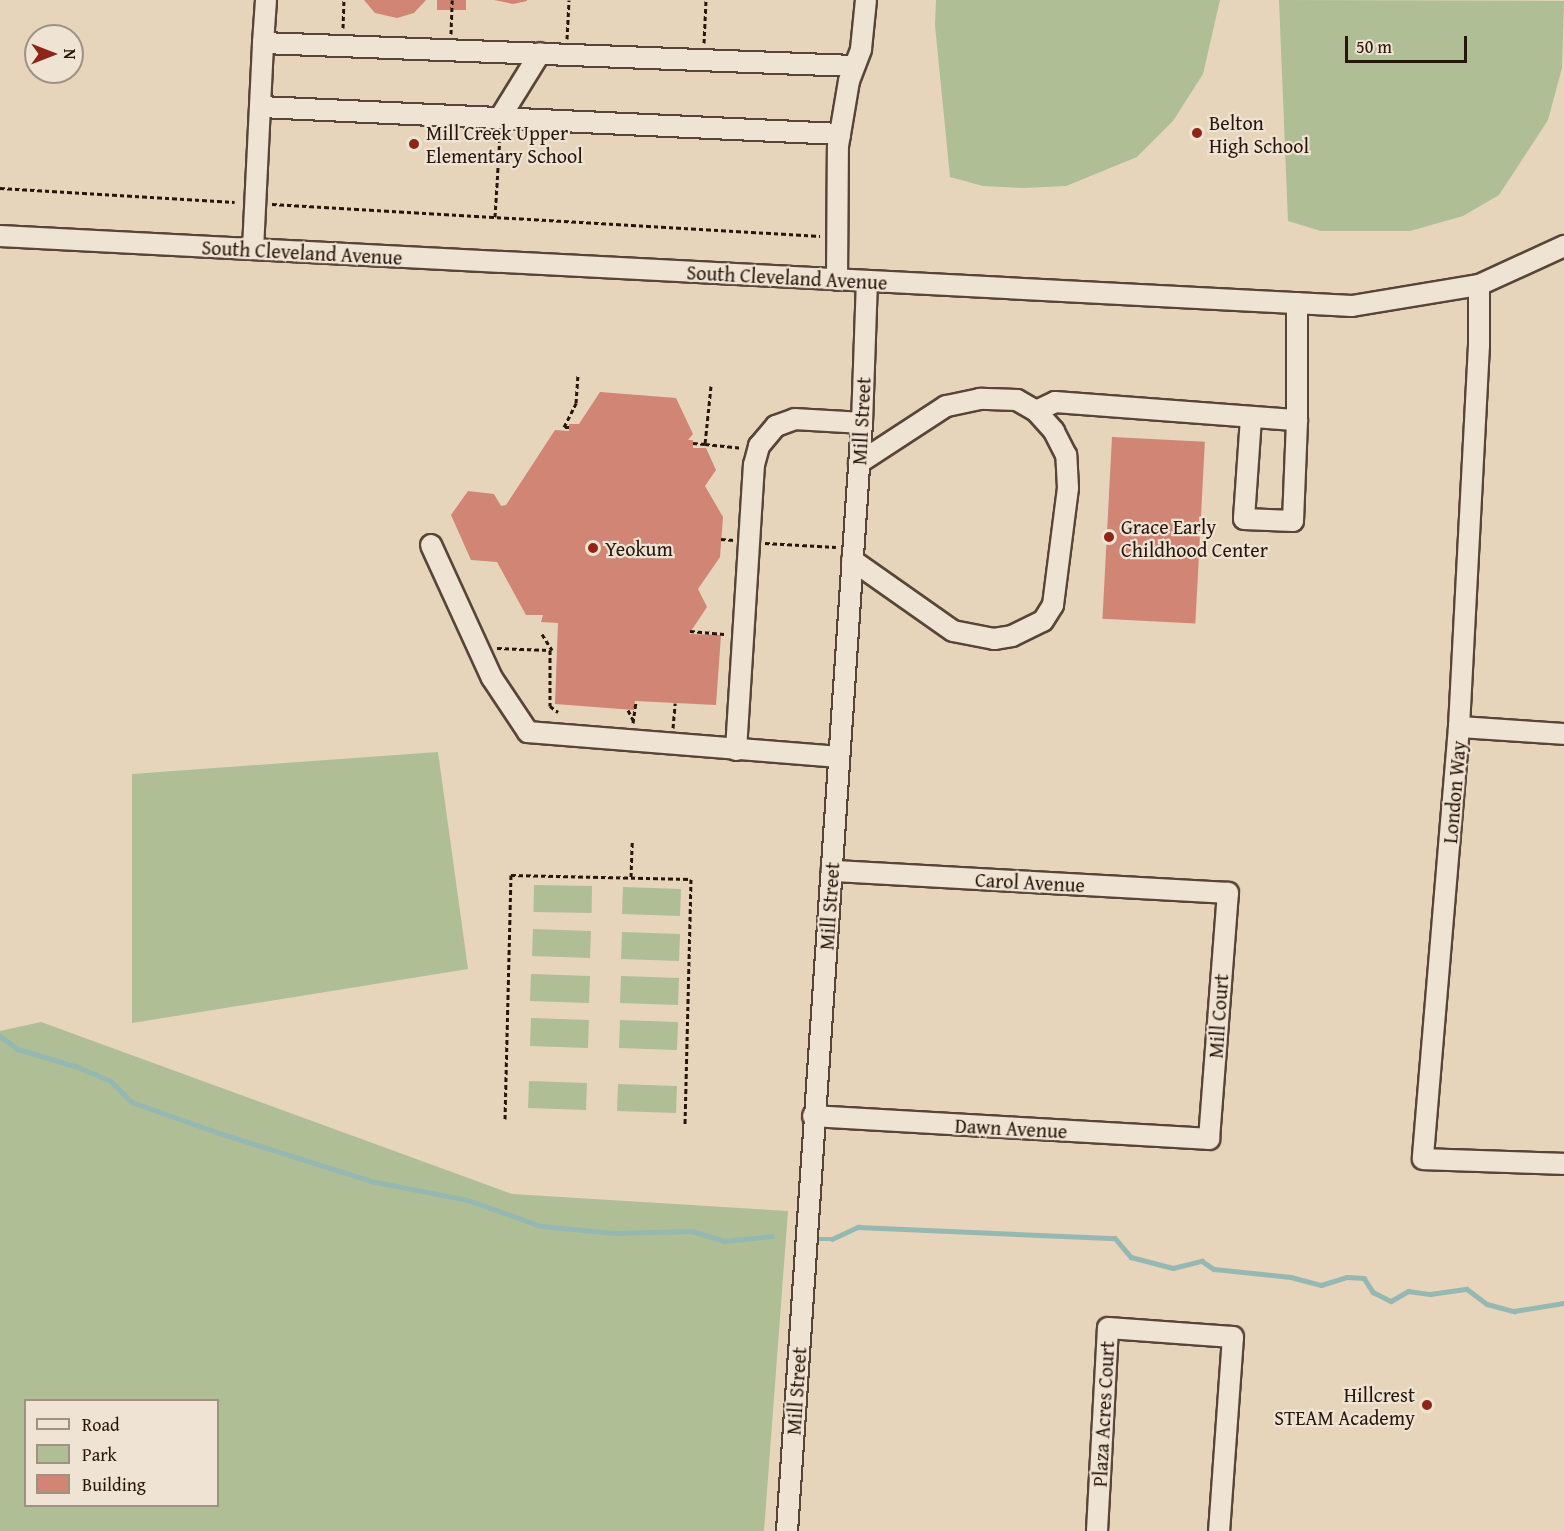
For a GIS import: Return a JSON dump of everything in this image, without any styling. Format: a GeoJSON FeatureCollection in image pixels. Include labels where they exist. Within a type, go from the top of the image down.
{"type":"FeatureCollection","features":[{"type":"Feature","properties":{"kind":"street"},"geometry":{"type":"LineString","coordinates":[[253,249],[266,0]]}},
{"type":"Feature","properties":{"kind":"street"},"geometry":{"type":"LineString","coordinates":[[837,280],[840,134],[854,66],[861,50],[866,0]]}},
{"type":"Feature","properties":{"kind":"street"},"geometry":{"type":"LineString","coordinates":[[263,43],[854,66]]}},
{"type":"Feature","properties":{"kind":"street"},"geometry":{"type":"LineString","coordinates":[[500,123],[540,53]]}},
{"type":"Feature","properties":{"kind":"street"},"geometry":{"type":"LineString","coordinates":[[261,107],[500,123],[840,134]]}},
{"type":"Feature","properties":{"kind":"street","name":"South Cleveland Avenue"},"geometry":{"type":"LineString","coordinates":[[0,236],[1352,306],[1479,285],[1564,246]]}},
{"type":"Feature","properties":{"kind":"street","name":"Mill Street"},"geometry":{"type":"LineString","coordinates":[[787,1531],[813,1116],[839,757],[845,553],[859,463],[867,282]]}},
{"type":"Feature","properties":{"kind":"street","name":"London Way"},"geometry":{"type":"LineString","coordinates":[[1479,285],[1479,345],[1459,727],[1423,1159],[1564,1164]]}},
{"type":"Feature","properties":{"kind":"street"},"geometry":{"type":"LineString","coordinates":[[1251,418],[1244,519],[1293,521],[1298,303]]}},
{"type":"Feature","properties":{"kind":"street"},"geometry":{"type":"LineString","coordinates":[[845,553],[938,620],[974,637],[1012,636],[1044,621],[1053,605],[1068,488],[1066,455],[1054,431],[1036,411],[1017,400],[980,399],[946,406],[859,463]]}},
{"type":"Feature","properties":{"kind":"street"},"geometry":{"type":"LineString","coordinates":[[1036,411],[1054,402],[1297,420]]}},
{"type":"Feature","properties":{"kind":"street"},"geometry":{"type":"LineString","coordinates":[[736,750],[754,465],[759,446],[776,426],[795,419],[862,423]]}},
{"type":"Feature","properties":{"kind":"street"},"geometry":{"type":"LineString","coordinates":[[431,545],[492,678],[528,732],[839,757]]}},
{"type":"Feature","properties":{"kind":"street"},"geometry":{"type":"LineString","coordinates":[[1459,727],[1564,734]]}},
{"type":"Feature","properties":{"kind":"street","name":"Carol Avenue"},"geometry":{"type":"LineString","coordinates":[[832,871],[1228,893]]}},
{"type":"Feature","properties":{"kind":"street","name":"Mill Court"},"geometry":{"type":"LineString","coordinates":[[1209,1139],[1228,893]]}},
{"type":"Feature","properties":{"kind":"street","name":"Dawn Avenue"},"geometry":{"type":"LineString","coordinates":[[813,1116],[1209,1139]]}},
{"type":"Feature","properties":{"kind":"street","name":"Plaza Acres Court"},"geometry":{"type":"LineString","coordinates":[[1097,1531],[1108,1328],[1233,1337],[1219,1531]]}},
{"type":"Feature","properties":{"kind":"path"},"geometry":{"type":"LineString","coordinates":[[342,33],[344,0]]}},
{"type":"Feature","properties":{"kind":"path"},"geometry":{"type":"LineString","coordinates":[[451,38],[452,0]]}},
{"type":"Feature","properties":{"kind":"path"},"geometry":{"type":"LineString","coordinates":[[566,44],[569,0]]}},
{"type":"Feature","properties":{"kind":"path"},"geometry":{"type":"LineString","coordinates":[[704,51],[706,0]]}},
{"type":"Feature","properties":{"kind":"path"},"geometry":{"type":"LineString","coordinates":[[495,217],[500,123]]}},
{"type":"Feature","properties":{"kind":"path"},"geometry":{"type":"LineString","coordinates":[[0,188],[235,202]]}},
{"type":"Feature","properties":{"kind":"path"},"geometry":{"type":"LineString","coordinates":[[264,203],[821,236]]}},
{"type":"Feature","properties":{"kind":"path"},"geometry":{"type":"LineString","coordinates":[[569,428],[564,427],[576,403],[578,375]]}},
{"type":"Feature","properties":{"kind":"path"},"geometry":{"type":"LineString","coordinates":[[705,444],[711,386]]}},
{"type":"Feature","properties":{"kind":"path"},"geometry":{"type":"LineString","coordinates":[[693,443],[745,448]]}},
{"type":"Feature","properties":{"kind":"path"},"geometry":{"type":"LineString","coordinates":[[758,542],[845,553]]}},
{"type":"Feature","properties":{"kind":"path"},"geometry":{"type":"LineString","coordinates":[[690,631],[731,634]]}},
{"type":"Feature","properties":{"kind":"path"},"geometry":{"type":"LineString","coordinates":[[542,634],[551,650],[550,706],[558,712]]}},
{"type":"Feature","properties":{"kind":"path"},"geometry":{"type":"LineString","coordinates":[[496,648],[557,650]]}},
{"type":"Feature","properties":{"kind":"path"},"geometry":{"type":"LineString","coordinates":[[633,728],[636,701]]}},
{"type":"Feature","properties":{"kind":"path"},"geometry":{"type":"LineString","coordinates":[[672,735],[675,703]]}},
{"type":"Feature","properties":{"kind":"path"},"geometry":{"type":"LineString","coordinates":[[628,710],[634,722]]}},
{"type":"Feature","properties":{"kind":"path"},"geometry":{"type":"LineString","coordinates":[[631,877],[632,842]]}},
{"type":"Feature","properties":{"kind":"path"},"geometry":{"type":"LineString","coordinates":[[505,1119],[511,875],[631,877],[691,879],[685,1124]]}},
{"type":"Feature","properties":{"kind":"green space"},"geometry":{"type":"Polygon","coordinates":[[[936,0],[1220,0],[1203,74],[1173,121],[1137,157],[1066,186],[1023,188],[983,186],[950,177],[935,25],[936,0]]]}},
{"type":"Feature","properties":{"kind":"green space"},"geometry":{"type":"Polygon","coordinates":[[[1279,0],[1564,1],[1562,68],[1548,120],[1499,195],[1463,216],[1410,231],[1321,231],[1288,221],[1279,0]]]}},
{"type":"Feature","properties":{"kind":"green space"},"geometry":{"type":"Polygon","coordinates":[[[438,752],[468,969],[132,1023],[132,774],[438,752]]]}},
{"type":"Feature","properties":{"kind":"green space"},"geometry":{"type":"Polygon","coordinates":[[[534,885],[592,886],[592,913],[534,912],[534,885]]]}},
{"type":"Feature","properties":{"kind":"green space"},"geometry":{"type":"Polygon","coordinates":[[[623,887],[681,889],[680,916],[622,914],[623,887]]]}},
{"type":"Feature","properties":{"kind":"green space"},"geometry":{"type":"Polygon","coordinates":[[[533,929],[591,931],[590,958],[532,956],[533,929]]]}},
{"type":"Feature","properties":{"kind":"green space"},"geometry":{"type":"Polygon","coordinates":[[[622,932],[680,934],[679,961],[621,959],[622,932]]]}},
{"type":"Feature","properties":{"kind":"green space"},"geometry":{"type":"Polygon","coordinates":[[[531,974],[590,976],[589,1003],[530,1001],[531,974]]]}},
{"type":"Feature","properties":{"kind":"green space"},"geometry":{"type":"Polygon","coordinates":[[[621,976],[679,978],[678,1005],[620,1003],[621,976]]]}},
{"type":"Feature","properties":{"kind":"green space"},"geometry":{"type":"Polygon","coordinates":[[[531,1018],[589,1020],[588,1048],[530,1046],[531,1018]]]}},
{"type":"Feature","properties":{"kind":"green space"},"geometry":{"type":"Polygon","coordinates":[[[620,1020],[678,1022],[677,1050],[619,1048],[620,1020]]]}},
{"type":"Feature","properties":{"kind":"green space"},"geometry":{"type":"Polygon","coordinates":[[[41,1022],[512,1194],[788,1211],[764,1531],[0,1531],[0,1031],[41,1022]]]}},
{"type":"Feature","properties":{"kind":"green space"},"geometry":{"type":"Polygon","coordinates":[[[529,1081],[587,1083],[586,1110],[528,1108],[529,1081]]]}},
{"type":"Feature","properties":{"kind":"green space"},"geometry":{"type":"Polygon","coordinates":[[[618,1084],[677,1086],[676,1113],[617,1111],[618,1084]]]}},
{"type":"Feature","properties":{"kind":"building"},"geometry":{"type":"Polygon","coordinates":[[[364,0],[426,0],[414,13],[397,18],[375,13],[364,0]]]}},
{"type":"Feature","properties":{"kind":"building"},"geometry":{"type":"Polygon","coordinates":[[[437,0],[466,0],[466,10],[437,10],[437,0]]]}},
{"type":"Feature","properties":{"kind":"building"},"geometry":{"type":"Polygon","coordinates":[[[494,0],[527,0],[527,1],[513,4],[494,0]]]}},
{"type":"Feature","properties":{"kind":"building","name":"Yeokum"},"geometry":{"type":"Polygon","coordinates":[[[600,392],[676,398],[693,434],[688,440],[693,440],[693,448],[706,448],[716,470],[705,486],[723,517],[720,557],[698,589],[707,607],[689,634],[721,635],[716,705],[635,701],[634,710],[555,704],[558,623],[541,622],[543,615],[526,615],[497,562],[471,560],[451,515],[468,491],[494,494],[501,506],[506,505],[555,430],[569,431],[569,424],[579,424],[600,392]]]}},
{"type":"Feature","properties":{"kind":"building"},"geometry":{"type":"Polygon","coordinates":[[[1112,437],[1205,442],[1195,624],[1102,619],[1112,437]]]}},
{"type":"Feature","properties":{"kind":"waterway"},"geometry":{"type":"LineString","coordinates":[[0,1036],[18,1049],[78,1067],[111,1081],[132,1102],[219,1133],[371,1181],[468,1200],[541,1226],[615,1233],[692,1231],[724,1241],[772,1236]]}},
{"type":"Feature","properties":{"kind":"waterway"},"geometry":{"type":"LineString","coordinates":[[817,1239],[832,1239],[858,1227],[1115,1238],[1131,1257],[1173,1268],[1202,1261],[1214,1269],[1291,1277],[1321,1285],[1347,1277],[1364,1278],[1373,1292],[1391,1301],[1408,1291],[1430,1294],[1467,1289],[1487,1304],[1514,1311],[1564,1303]]}},
{"type":"Feature","properties":{"kind":"place","name":"Belton High School"},"geometry":{"type":"Point","coordinates":[1197,133]}},
{"type":"Feature","properties":{"kind":"place","name":"Mill Creek Upper Elementary School"},"geometry":{"type":"Point","coordinates":[414,144]}},
{"type":"Feature","properties":{"kind":"place","name":"Grace Early Childhood Center"},"geometry":{"type":"Point","coordinates":[1109,537]}},
{"type":"Feature","properties":{"kind":"place","name":"Yeokum"},"geometry":{"type":"Point","coordinates":[593,548]}},
{"type":"Feature","properties":{"kind":"place","name":"Hillcrest STEAM Academy"},"geometry":{"type":"Point","coordinates":[1427,1405]}}]}
